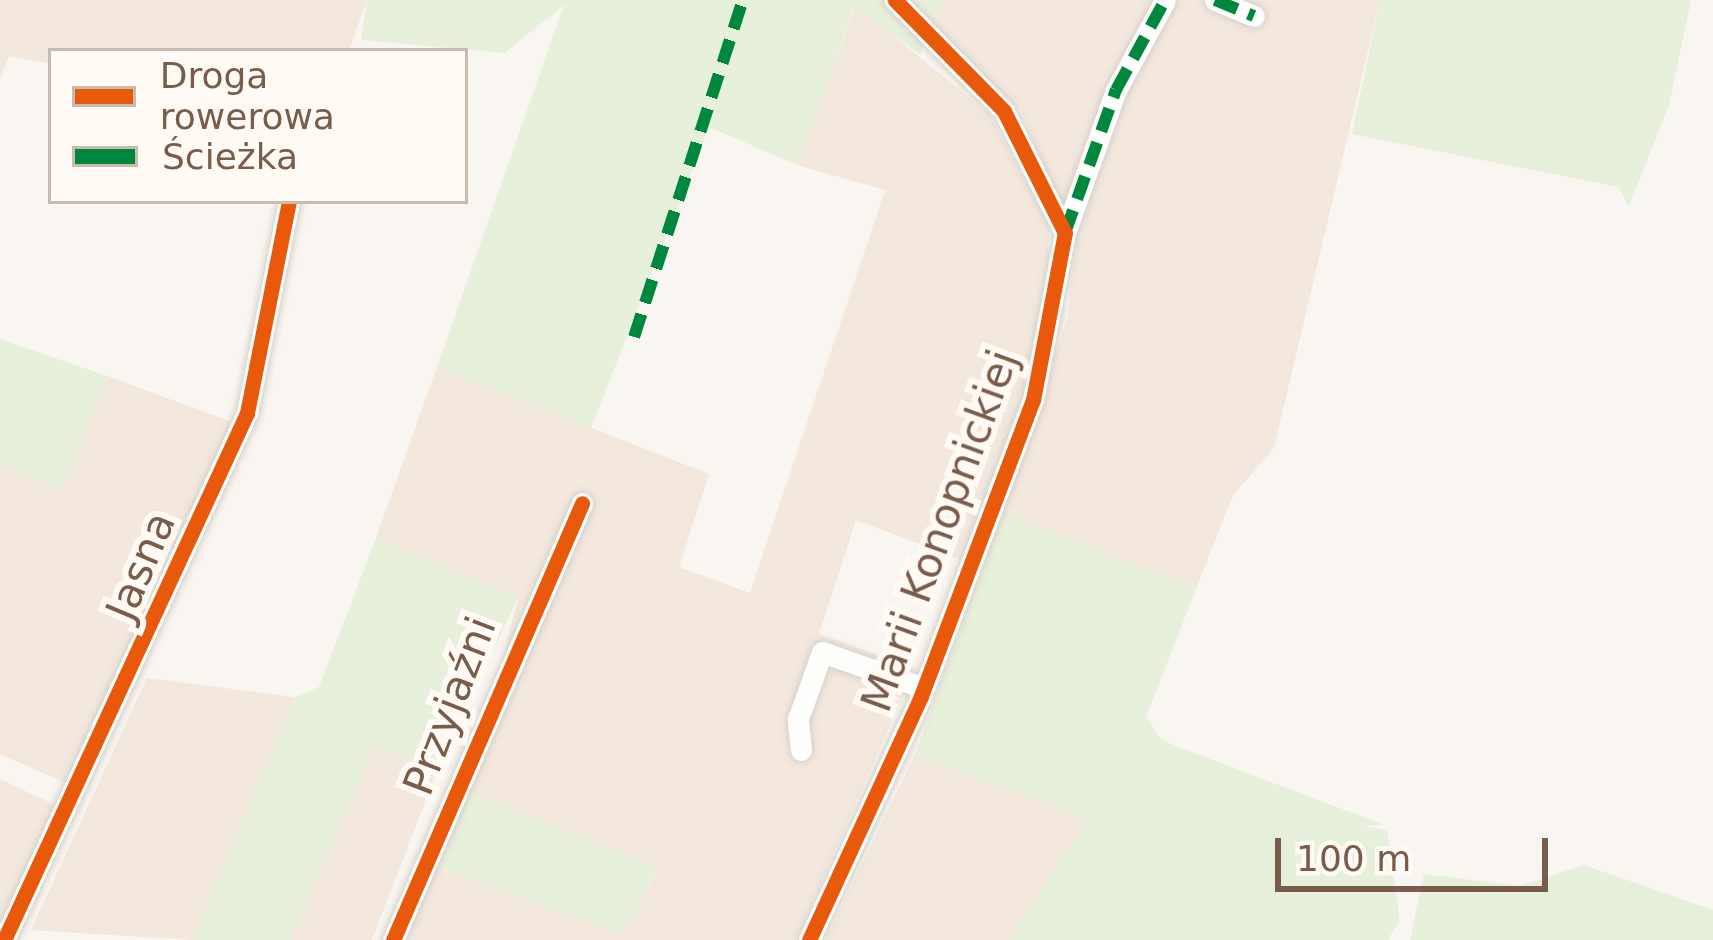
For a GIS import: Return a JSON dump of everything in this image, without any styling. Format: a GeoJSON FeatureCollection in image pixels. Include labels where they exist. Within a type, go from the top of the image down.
{"type":"FeatureCollection","features":[{"type":"Feature","properties":{"kind":"street"},"geometry":{"type":"LineString","coordinates":[[895,0],[1004,111],[1065,233]]}},
{"type":"Feature","properties":{"kind":"street","name":"Marii Konopnickiej"},"geometry":{"type":"LineString","coordinates":[[809,940],[924,688],[1033,400],[1065,233],[1116,91],[1165,0]]}},
{"type":"Feature","properties":{"kind":"street"},"geometry":{"type":"LineString","coordinates":[[1215,0],[1254,16]]}},
{"type":"Feature","properties":{"kind":"street","name":"Jasna"},"geometry":{"type":"LineString","coordinates":[[4,940],[247,413],[288,204]]}},
{"type":"Feature","properties":{"kind":"street","name":"Przyjaźni"},"geometry":{"type":"LineString","coordinates":[[393,940],[582,502]]}},
{"type":"Feature","properties":{"kind":"street"},"geometry":{"type":"LineString","coordinates":[[801,749],[798,719],[822,652],[924,688]]}},
{"type":"Feature","properties":{"kind":"shaded area"},"geometry":{"type":"Polygon","coordinates":[[[0,0],[367,0],[350,48],[48,48],[48,63],[9,56],[0,79],[0,0]]]}},
{"type":"Feature","properties":{"kind":"shaded area"},"geometry":{"type":"Polygon","coordinates":[[[942,0],[1380,0],[1274,448],[1233,495],[1196,589],[1003,512],[1068,317],[1075,241],[1021,111],[932,25],[942,0]]]}},
{"type":"Feature","properties":{"kind":"shaded area"},"geometry":{"type":"Polygon","coordinates":[[[856,5],[989,114],[1049,224],[1046,330],[964,561],[856,520],[819,634],[915,668],[796,940],[406,940],[437,866],[623,935],[658,869],[469,791],[518,598],[376,538],[437,367],[709,474],[679,567],[750,593],[885,190],[797,165],[856,5]]]}},
{"type":"Feature","properties":{"kind":"shaded area"},"geometry":{"type":"Polygon","coordinates":[[[107,376],[232,422],[72,786],[0,754],[0,465],[63,489],[107,376]]]}},
{"type":"Feature","properties":{"kind":"shaded area"},"geometry":{"type":"Polygon","coordinates":[[[147,678],[295,697],[192,940],[31,930],[147,678]]]}},
{"type":"Feature","properties":{"kind":"shaded area"},"geometry":{"type":"Polygon","coordinates":[[[374,745],[437,771],[372,940],[290,940],[374,745]]]}},
{"type":"Feature","properties":{"kind":"shaded area"},"geometry":{"type":"Polygon","coordinates":[[[915,755],[1087,819],[1009,940],[825,940],[915,755]]]}},
{"type":"Feature","properties":{"kind":"shaded area"},"geometry":{"type":"Polygon","coordinates":[[[0,779],[59,807],[0,922],[0,779]]]}},
{"type":"Feature","properties":{"kind":"green space"},"geometry":{"type":"Polygon","coordinates":[[[367,0],[942,0],[920,55],[855,6],[797,165],[709,127],[591,428],[437,367],[564,5],[504,53],[361,40],[367,0]]]}},
{"type":"Feature","properties":{"kind":"green space"},"geometry":{"type":"Polygon","coordinates":[[[1380,0],[1691,0],[1669,105],[1629,206],[1618,187],[1352,134],[1380,0]]]}},
{"type":"Feature","properties":{"kind":"green space"},"geometry":{"type":"Polygon","coordinates":[[[0,339],[107,376],[63,489],[0,465],[0,339]]]}},
{"type":"Feature","properties":{"kind":"green space"},"geometry":{"type":"Polygon","coordinates":[[[1003,512],[1196,589],[1146,717],[1163,741],[1384,825],[1363,826],[1387,830],[1400,921],[1387,940],[1009,940],[1087,819],[915,755],[1003,512]]]}},
{"type":"Feature","properties":{"kind":"green space"},"geometry":{"type":"Polygon","coordinates":[[[376,538],[518,598],[437,771],[374,745],[290,940],[192,940],[295,697],[319,687],[376,538]]]}},
{"type":"Feature","properties":{"kind":"green space"},"geometry":{"type":"Polygon","coordinates":[[[469,791],[658,868],[623,935],[437,866],[469,791]]]}},
{"type":"Feature","properties":{"kind":"green space"},"geometry":{"type":"Polygon","coordinates":[[[1584,865],[1713,910],[1713,940],[1410,940],[1424,874],[1520,886],[1584,865]]]}},
{"type":"Feature","properties":{"kind":"marked path"},"geometry":{"type":"LineString","coordinates":[[634,337],[743,0]]}},
{"type":"Feature","properties":{"kind":"marked path"},"geometry":{"type":"LineString","coordinates":[[1065,233],[1116,90],[1165,0]]}},
{"type":"Feature","properties":{"kind":"marked path"},"geometry":{"type":"LineString","coordinates":[[1215,0],[1254,16]]}},
{"type":"Feature","properties":{"kind":"cycle path"},"geometry":{"type":"LineString","coordinates":[[809,940],[921,696],[1033,400],[1065,233],[1004,111],[895,0]]}},
{"type":"Feature","properties":{"kind":"cycle path"},"geometry":{"type":"LineString","coordinates":[[4,940],[247,413],[288,204]]}},
{"type":"Feature","properties":{"kind":"cycle path"},"geometry":{"type":"LineString","coordinates":[[393,940],[582,503]]}}]}
